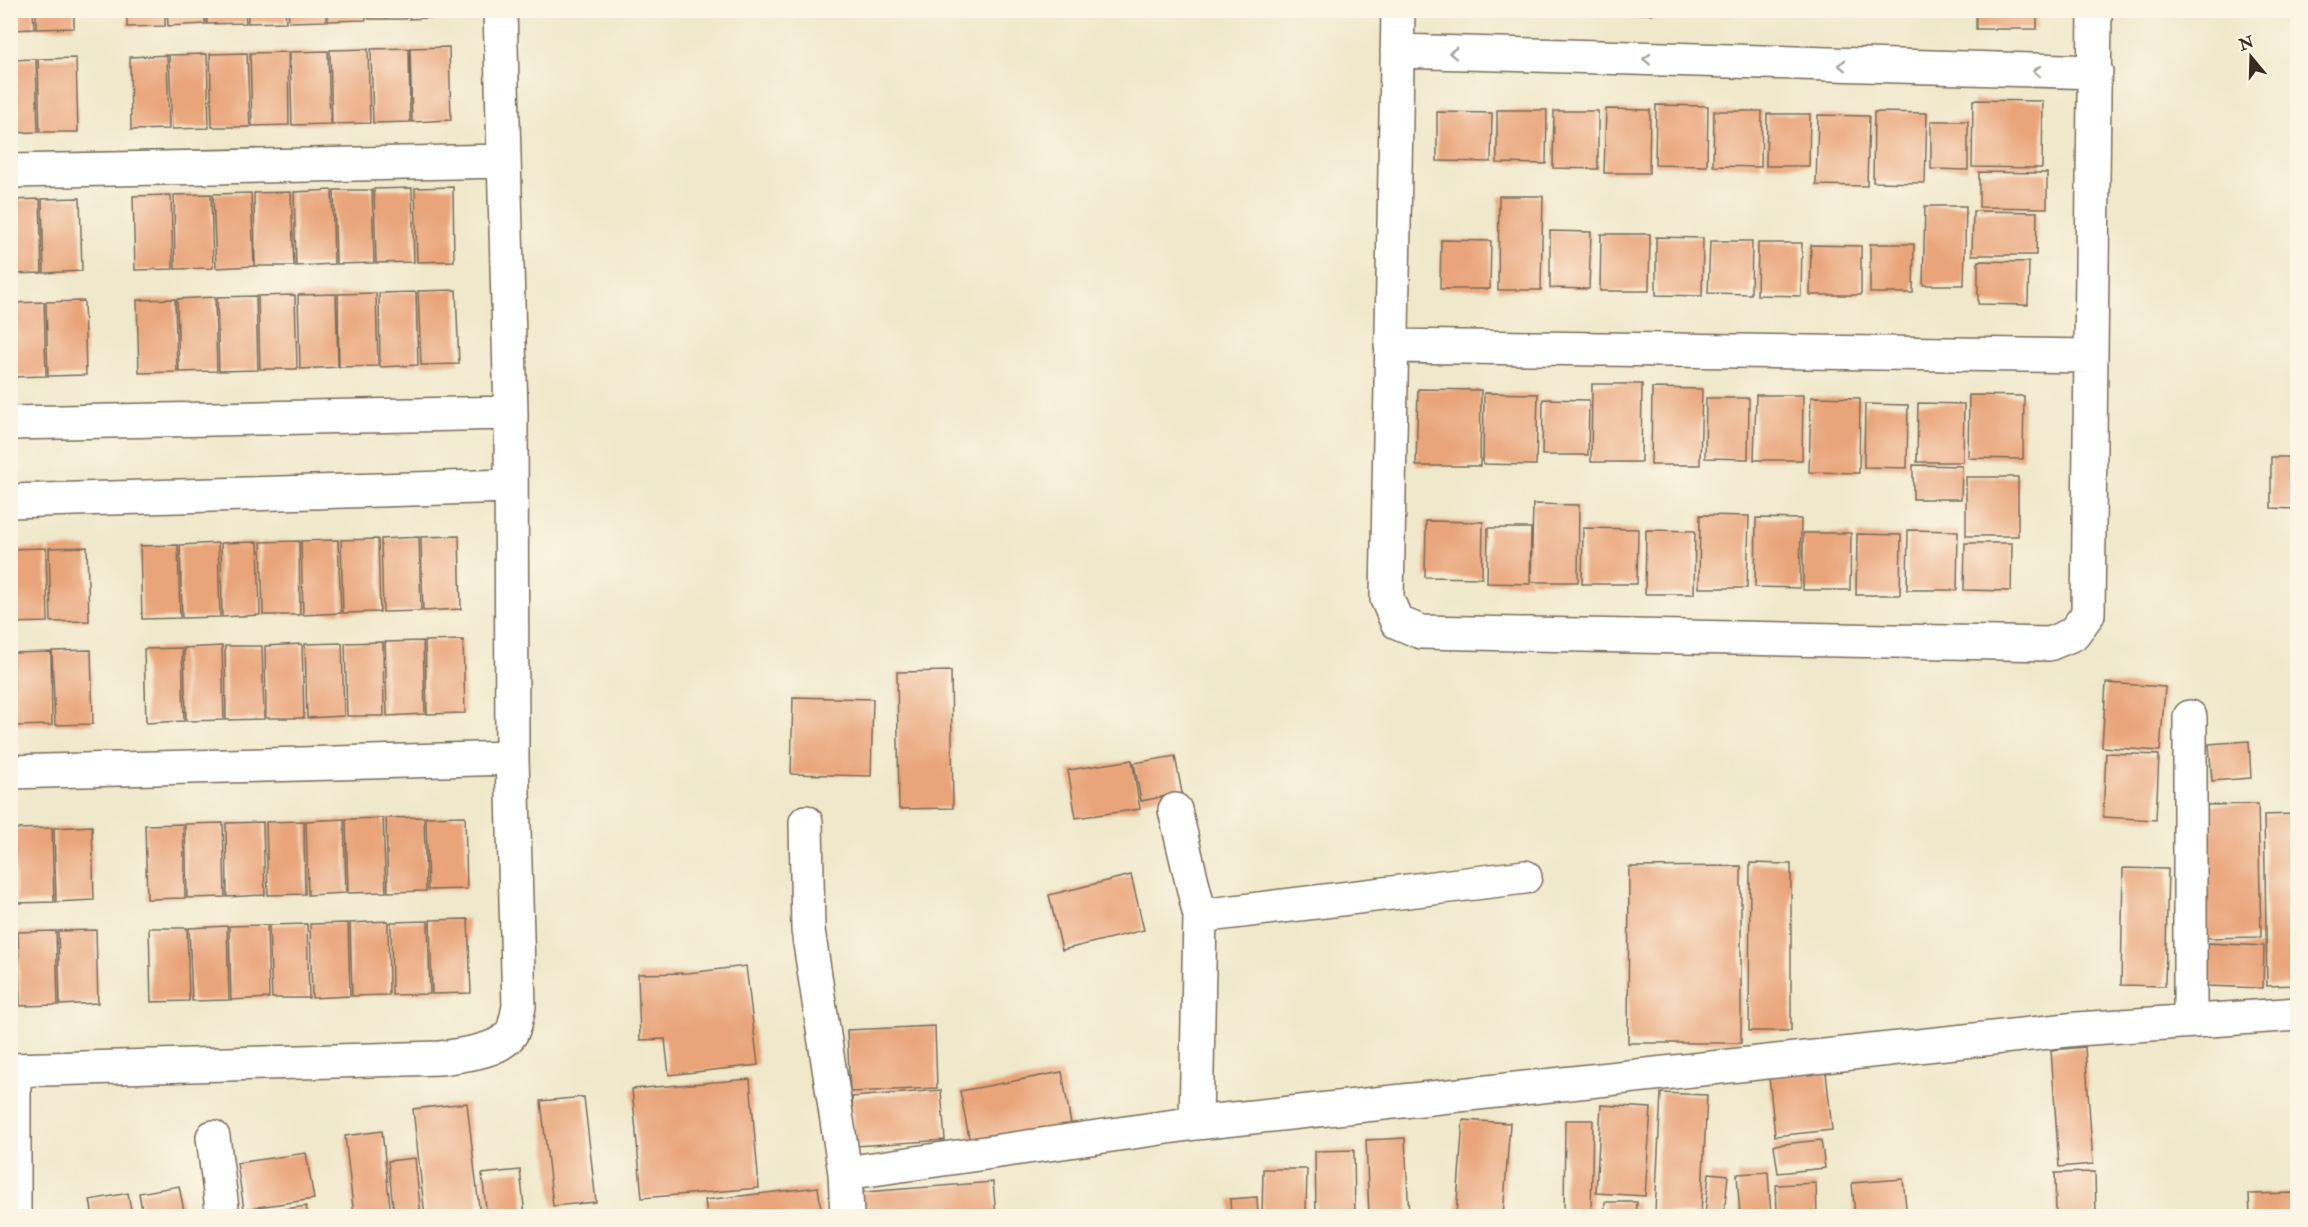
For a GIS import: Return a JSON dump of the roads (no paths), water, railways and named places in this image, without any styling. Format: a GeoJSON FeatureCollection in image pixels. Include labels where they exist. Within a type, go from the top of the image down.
{"type":"FeatureCollection","features":[{"type":"Feature","properties":{"kind":"street"},"geometry":{"type":"LineString","coordinates":[[14,1216],[12,1070],[440,1058],[495,1047],[513,1032],[519,1007],[512,758],[511,414],[500,10]]}},
{"type":"Feature","properties":{"kind":"street"},"geometry":{"type":"LineString","coordinates":[[1398,10],[1387,599],[1397,622],[1421,632],[2037,644],[2049,644],[2073,634],[2088,614],[2095,10]]}},
{"type":"Feature","properties":{"kind":"street"},"geometry":{"type":"LineString","coordinates":[[1397,51],[2096,72]]}},
{"type":"Feature","properties":{"kind":"street"},"geometry":{"type":"LineString","coordinates":[[10,171],[504,161]]}},
{"type":"Feature","properties":{"kind":"street"},"geometry":{"type":"LineString","coordinates":[[1391,346],[2090,356]]}},
{"type":"Feature","properties":{"kind":"street"},"geometry":{"type":"LineString","coordinates":[[10,423],[511,414]]}},
{"type":"Feature","properties":{"kind":"street"},"geometry":{"type":"LineString","coordinates":[[10,501],[510,486]]}},
{"type":"Feature","properties":{"kind":"street"},"geometry":{"type":"LineString","coordinates":[[2190,717],[2190,1020]]}},
{"type":"Feature","properties":{"kind":"street"},"geometry":{"type":"LineString","coordinates":[[10,772],[512,758]]}},
{"type":"Feature","properties":{"kind":"street"},"geometry":{"type":"LineString","coordinates":[[1175,810],[1200,916],[1196,1123]]}},
{"type":"Feature","properties":{"kind":"street"},"geometry":{"type":"LineString","coordinates":[[806,822],[808,930],[845,1173],[847,1216]]}},
{"type":"Feature","properties":{"kind":"street"},"geometry":{"type":"LineString","coordinates":[[1200,916],[1525,877]]}},
{"type":"Feature","properties":{"kind":"street"},"geometry":{"type":"LineString","coordinates":[[845,1173],[1196,1123],[2066,1030],[2298,1014]]}},
{"type":"Feature","properties":{"kind":"street"},"geometry":{"type":"LineString","coordinates":[[213,1137],[223,1216]]}}]}
